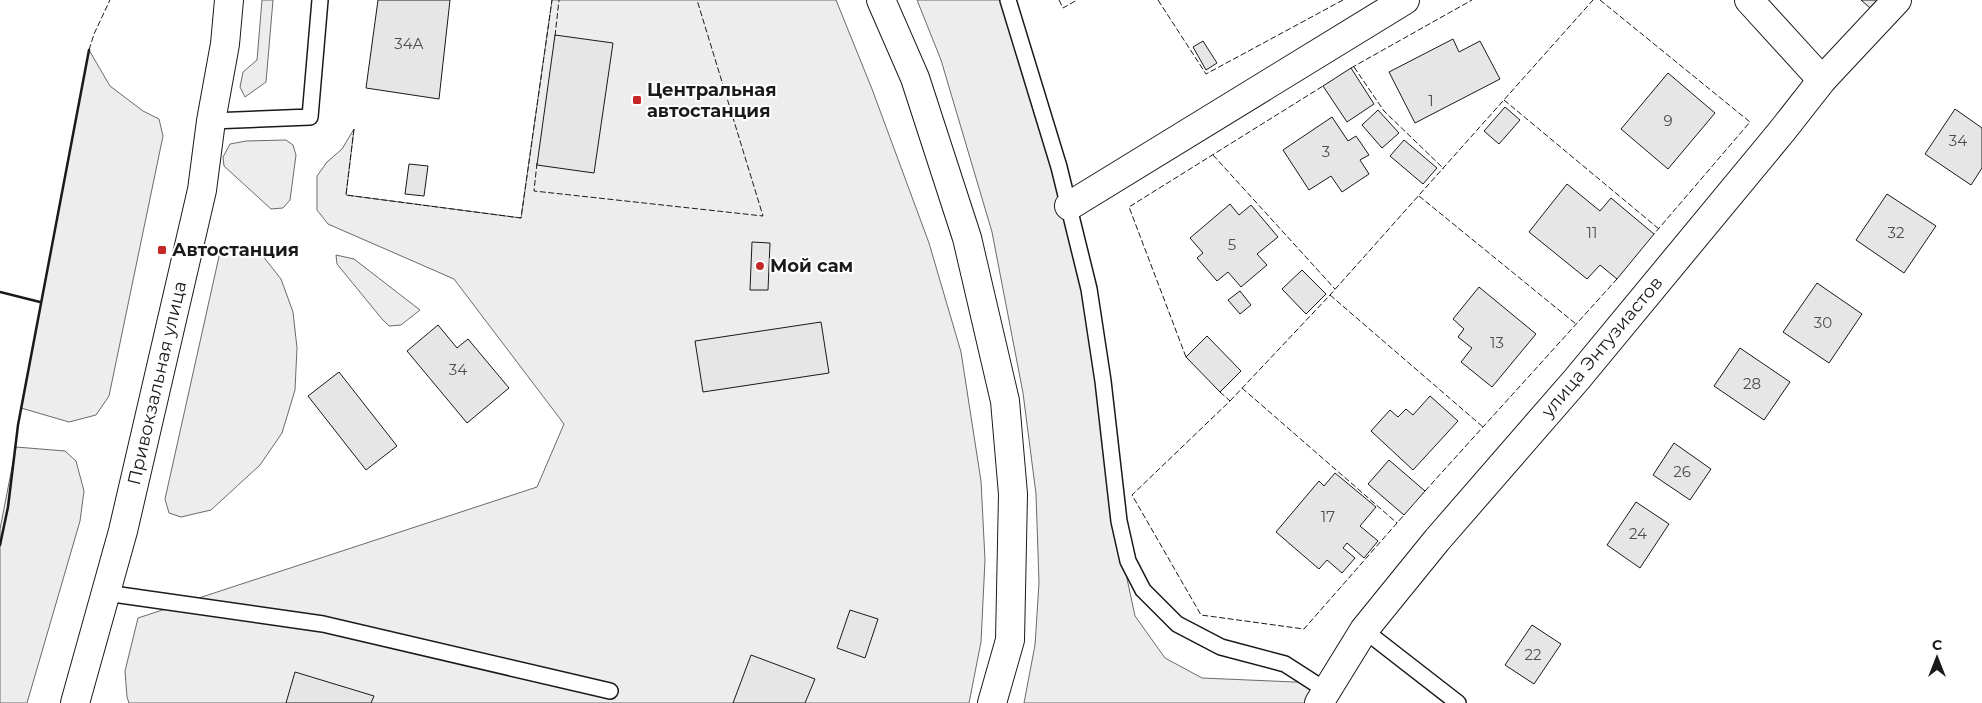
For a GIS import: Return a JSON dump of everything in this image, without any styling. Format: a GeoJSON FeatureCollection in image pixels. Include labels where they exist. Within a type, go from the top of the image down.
{"type":"FeatureCollection","features":[{"type":"Feature","properties":{"kind":"street","name":"Привокзальная улица"},"geometry":{"type":"LineString","coordinates":[[75,703],[123,531],[202,190],[211,121],[226,44],[229,0]]}},
{"type":"Feature","properties":{"kind":"street"},"geometry":{"type":"LineString","coordinates":[[881,0],[915,78],[967,238],[1005,401],[1013,494],[1010,640],[992,703]]}},
{"type":"Feature","properties":{"kind":"street"},"geometry":{"type":"LineString","coordinates":[[1069,206],[1405,0]]}},
{"type":"Feature","properties":{"kind":"street"},"geometry":{"type":"LineString","coordinates":[[1749,0],[1822,80]]}},
{"type":"Feature","properties":{"kind":"street","name":"улица Энтузиастов"},"geometry":{"type":"LineString","coordinates":[[1323,697],[1364,630],[1437,540],[1577,379],[1822,80],[1897,0]]}},
{"type":"Feature","properties":{"kind":"lane"},"geometry":{"type":"LineString","coordinates":[[211,121],[310,117],[320,0]]}},
{"type":"Feature","properties":{"kind":"lane"},"geometry":{"type":"LineString","coordinates":[[1008,0],[1059,167],[1089,289],[1104,381],[1119,521],[1128,561],[1143,590],[1177,624],[1221,647],[1285,664],[1323,697]]}},
{"type":"Feature","properties":{"kind":"lane"},"geometry":{"type":"LineString","coordinates":[[106,593],[323,624],[610,691]]}},
{"type":"Feature","properties":{"kind":"lane"},"geometry":{"type":"LineString","coordinates":[[1364,630],[1458,703]]}},
{"type":"Feature","properties":{"kind":"shaded area"},"geometry":{"type":"Polygon","coordinates":[[[262,0],[273,0],[266,82],[245,97],[240,87],[243,72],[257,60],[262,0]]]}},
{"type":"Feature","properties":{"kind":"shaded area"},"geometry":{"type":"Polygon","coordinates":[[[552,0],[836,0],[872,89],[929,243],[961,352],[981,481],[985,560],[981,642],[969,703],[129,703],[125,671],[138,618],[537,487],[564,424],[454,279],[328,224],[317,210],[317,176],[327,162],[342,149],[354,129],[346,195],[521,218],[552,0]]]}},
{"type":"Feature","properties":{"kind":"shaded area"},"geometry":{"type":"Polygon","coordinates":[[[917,0],[1001,0],[1088,287],[1120,546],[1135,616],[1165,658],[1202,678],[1341,684],[1330,703],[1024,703],[1035,645],[1039,583],[1036,494],[1023,393],[992,232],[941,60],[917,0]]]}},
{"type":"Feature","properties":{"kind":"shaded area"},"geometry":{"type":"Polygon","coordinates":[[[89,50],[110,86],[143,111],[159,119],[163,136],[109,396],[96,415],[69,422],[21,408],[89,50]]]}},
{"type":"Feature","properties":{"kind":"shaded area"},"geometry":{"type":"Polygon","coordinates":[[[286,140],[293,145],[296,155],[290,200],[283,208],[271,209],[224,166],[223,157],[230,144],[246,141],[286,140]]]}},
{"type":"Feature","properties":{"kind":"shaded area"},"geometry":{"type":"Polygon","coordinates":[[[240,248],[262,255],[281,279],[293,312],[297,348],[295,390],[282,433],[260,465],[211,510],[181,517],[169,513],[165,499],[220,252],[240,248]]]}},
{"type":"Feature","properties":{"kind":"shaded area"},"geometry":{"type":"Polygon","coordinates":[[[336,255],[354,259],[420,310],[401,325],[389,326],[337,264],[336,255]]]}},
{"type":"Feature","properties":{"kind":"shaded area"},"geometry":{"type":"Polygon","coordinates":[[[16,447],[65,451],[76,461],[84,491],[80,521],[27,703],[0,703],[0,529],[16,447]]]}},
{"type":"Feature","properties":{"kind":"building"},"geometry":{"type":"Polygon","coordinates":[[[378,0],[450,0],[439,99],[366,88],[378,0]]]}},
{"type":"Feature","properties":{"kind":"building"},"geometry":{"type":"Polygon","coordinates":[[[1861,0],[1877,0],[1870,8],[1861,0]]]}},
{"type":"Feature","properties":{"kind":"building"},"geometry":{"type":"Polygon","coordinates":[[[555,35],[613,43],[594,173],[537,165],[555,35]]]}},
{"type":"Feature","properties":{"kind":"building"},"geometry":{"type":"Polygon","coordinates":[[[1453,39],[1459,52],[1480,41],[1500,79],[1415,123],[1389,72],[1453,39]]]}},
{"type":"Feature","properties":{"kind":"building"},"geometry":{"type":"Polygon","coordinates":[[[1203,41],[1217,63],[1206,70],[1193,47],[1203,41]]]}},
{"type":"Feature","properties":{"kind":"building"},"geometry":{"type":"Polygon","coordinates":[[[1351,68],[1374,104],[1347,122],[1323,86],[1351,68]]]}},
{"type":"Feature","properties":{"kind":"building"},"geometry":{"type":"Polygon","coordinates":[[[1668,73],[1715,113],[1668,169],[1621,129],[1668,73]]]}},
{"type":"Feature","properties":{"kind":"building"},"geometry":{"type":"Polygon","coordinates":[[[1505,107],[1520,120],[1499,144],[1484,131],[1505,107]]]}},
{"type":"Feature","properties":{"kind":"building"},"geometry":{"type":"Polygon","coordinates":[[[1955,109],[1982,128],[1982,168],[1971,185],[1925,154],[1955,109]]]}},
{"type":"Feature","properties":{"kind":"building"},"geometry":{"type":"Polygon","coordinates":[[[1378,110],[1399,133],[1382,148],[1362,125],[1378,110]]]}},
{"type":"Feature","properties":{"kind":"building"},"geometry":{"type":"Polygon","coordinates":[[[1332,117],[1348,141],[1356,136],[1369,155],[1360,160],[1369,174],[1342,192],[1331,176],[1309,190],[1283,150],[1332,117]]]}},
{"type":"Feature","properties":{"kind":"building"},"geometry":{"type":"Polygon","coordinates":[[[1404,140],[1437,168],[1423,184],[1390,156],[1404,140]]]}},
{"type":"Feature","properties":{"kind":"building"},"geometry":{"type":"Polygon","coordinates":[[[409,164],[428,166],[424,196],[405,194],[409,164]]]}},
{"type":"Feature","properties":{"kind":"building"},"geometry":{"type":"Polygon","coordinates":[[[1567,184],[1600,211],[1611,198],[1654,234],[1617,279],[1600,265],[1587,279],[1529,232],[1567,184]]]}},
{"type":"Feature","properties":{"kind":"building"},"geometry":{"type":"Polygon","coordinates":[[[1887,194],[1936,226],[1904,273],[1856,240],[1887,194]]]}},
{"type":"Feature","properties":{"kind":"building"},"geometry":{"type":"Polygon","coordinates":[[[1230,204],[1239,215],[1251,205],[1278,237],[1257,254],[1267,265],[1241,287],[1228,272],[1217,281],[1197,258],[1203,253],[1190,238],[1230,204]]]}},
{"type":"Feature","properties":{"kind":"building","name":"Мой сам"},"geometry":{"type":"Polygon","coordinates":[[[752,242],[770,243],[768,290],[750,290],[752,242]]]}},
{"type":"Feature","properties":{"kind":"building"},"geometry":{"type":"Polygon","coordinates":[[[1302,270],[1326,294],[1306,314],[1282,289],[1302,270]]]}},
{"type":"Feature","properties":{"kind":"building"},"geometry":{"type":"Polygon","coordinates":[[[1817,283],[1862,314],[1829,363],[1783,332],[1817,283]]]}},
{"type":"Feature","properties":{"kind":"building"},"geometry":{"type":"Polygon","coordinates":[[[1479,287],[1536,334],[1492,387],[1461,362],[1472,348],[1458,337],[1464,329],[1453,319],[1479,287]]]}},
{"type":"Feature","properties":{"kind":"building"},"geometry":{"type":"Polygon","coordinates":[[[1240,291],[1251,305],[1240,314],[1228,300],[1240,291]]]}},
{"type":"Feature","properties":{"kind":"building"},"geometry":{"type":"Polygon","coordinates":[[[821,322],[829,373],[703,392],[695,341],[821,322]]]}},
{"type":"Feature","properties":{"kind":"building"},"geometry":{"type":"Polygon","coordinates":[[[438,325],[457,348],[468,339],[509,388],[467,423],[407,351],[438,325]]]}},
{"type":"Feature","properties":{"kind":"building"},"geometry":{"type":"Polygon","coordinates":[[[1207,336],[1241,371],[1220,392],[1186,357],[1207,336]]]}},
{"type":"Feature","properties":{"kind":"building"},"geometry":{"type":"Polygon","coordinates":[[[1740,348],[1790,382],[1764,420],[1714,386],[1740,348]]]}},
{"type":"Feature","properties":{"kind":"building"},"geometry":{"type":"Polygon","coordinates":[[[339,372],[397,446],[366,470],[308,396],[339,372]]]}},
{"type":"Feature","properties":{"kind":"building"},"geometry":{"type":"Polygon","coordinates":[[[1430,396],[1458,421],[1413,470],[1371,431],[1390,410],[1398,417],[1406,409],[1413,415],[1430,396]]]}},
{"type":"Feature","properties":{"kind":"building"},"geometry":{"type":"Polygon","coordinates":[[[1674,443],[1711,469],[1690,500],[1653,475],[1674,443]]]}},
{"type":"Feature","properties":{"kind":"building"},"geometry":{"type":"Polygon","coordinates":[[[1389,460],[1425,491],[1404,515],[1368,484],[1389,460]]]}},
{"type":"Feature","properties":{"kind":"building"},"geometry":{"type":"Polygon","coordinates":[[[1335,473],[1376,507],[1360,526],[1378,541],[1364,558],[1347,543],[1343,548],[1355,558],[1342,573],[1327,560],[1319,569],[1276,532],[1319,481],[1324,486],[1335,473]]]}},
{"type":"Feature","properties":{"kind":"building"},"geometry":{"type":"Polygon","coordinates":[[[1636,502],[1669,524],[1640,568],[1607,545],[1636,502]]]}},
{"type":"Feature","properties":{"kind":"building"},"geometry":{"type":"Polygon","coordinates":[[[850,610],[878,619],[865,658],[837,648],[850,610]]]}},
{"type":"Feature","properties":{"kind":"building"},"geometry":{"type":"Polygon","coordinates":[[[1532,625],[1561,644],[1534,684],[1505,665],[1532,625]]]}},
{"type":"Feature","properties":{"kind":"building"},"geometry":{"type":"Polygon","coordinates":[[[751,655],[815,679],[805,703],[733,703],[751,655]]]}},
{"type":"Feature","properties":{"kind":"building"},"geometry":{"type":"Polygon","coordinates":[[[295,672],[374,696],[371,703],[286,703],[295,672]]]}},
{"type":"Feature","properties":{"kind":"fence"},"geometry":{"type":"LineString","coordinates":[[89,50],[94,34],[110,0]]}},
{"type":"Feature","properties":{"kind":"fence"},"geometry":{"type":"LineString","coordinates":[[354,129],[346,195],[521,218],[552,0]]}},
{"type":"Feature","properties":{"kind":"fence"},"geometry":{"type":"LineString","coordinates":[[555,36],[559,0]]}},
{"type":"Feature","properties":{"kind":"fence"},"geometry":{"type":"LineString","coordinates":[[537,163],[534,191],[763,216],[697,0]]}},
{"type":"Feature","properties":{"kind":"fence"},"geometry":{"type":"LineString","coordinates":[[1059,0],[1063,8],[1077,0]]}},
{"type":"Feature","properties":{"kind":"fence"},"geometry":{"type":"LineString","coordinates":[[1158,0],[1206,74],[1343,0]]}},
{"type":"Feature","properties":{"kind":"fence"},"geometry":{"type":"LineString","coordinates":[[1351,68],[1472,0]]}},
{"type":"Feature","properties":{"kind":"fence"},"geometry":{"type":"LineString","coordinates":[[1230,401],[1330,295],[1593,0]]}},
{"type":"Feature","properties":{"kind":"fence"},"geometry":{"type":"LineString","coordinates":[[1600,0],[1750,122],[1654,234]]}},
{"type":"Feature","properties":{"kind":"fence"},"geometry":{"type":"LineString","coordinates":[[1354,67],[1384,111],[1444,169]]}},
{"type":"Feature","properties":{"kind":"fence"},"geometry":{"type":"LineString","coordinates":[[1186,357],[1129,207],[1323,86]]}},
{"type":"Feature","properties":{"kind":"fence"},"geometry":{"type":"LineString","coordinates":[[1504,100],[1659,229]]}},
{"type":"Feature","properties":{"kind":"fence"},"geometry":{"type":"LineString","coordinates":[[1213,155],[1335,289]]}},
{"type":"Feature","properties":{"kind":"fence"},"geometry":{"type":"LineString","coordinates":[[1419,196],[1576,324]]}},
{"type":"Feature","properties":{"kind":"fence"},"geometry":{"type":"LineString","coordinates":[[1425,491],[1617,279]]}},
{"type":"Feature","properties":{"kind":"fence"},"geometry":{"type":"LineString","coordinates":[[1330,295],[1483,427]]}},
{"type":"Feature","properties":{"kind":"fence"},"geometry":{"type":"LineString","coordinates":[[1242,388],[1397,523]]}},
{"type":"Feature","properties":{"kind":"fence"},"geometry":{"type":"LineString","coordinates":[[1220,392],[1230,401],[1132,495],[1201,615],[1304,629],[1404,515]]}},
{"type":"Feature","properties":{"kind":"wall"},"geometry":{"type":"LineString","coordinates":[[0,545],[8,507],[18,425],[89,50]]}},
{"type":"Feature","properties":{"kind":"wall"},"geometry":{"type":"LineString","coordinates":[[0,292],[40,302]]}},
{"type":"Feature","properties":{"kind":"place","name":"Центральная автостанция"},"geometry":{"type":"Point","coordinates":[637,100]}},
{"type":"Feature","properties":{"kind":"place","name":"Автостанция"},"geometry":{"type":"Point","coordinates":[162,250]}},
{"type":"Feature","properties":{"kind":"place","name":"Мой сам"},"geometry":{"type":"Point","coordinates":[760,266]}}]}
